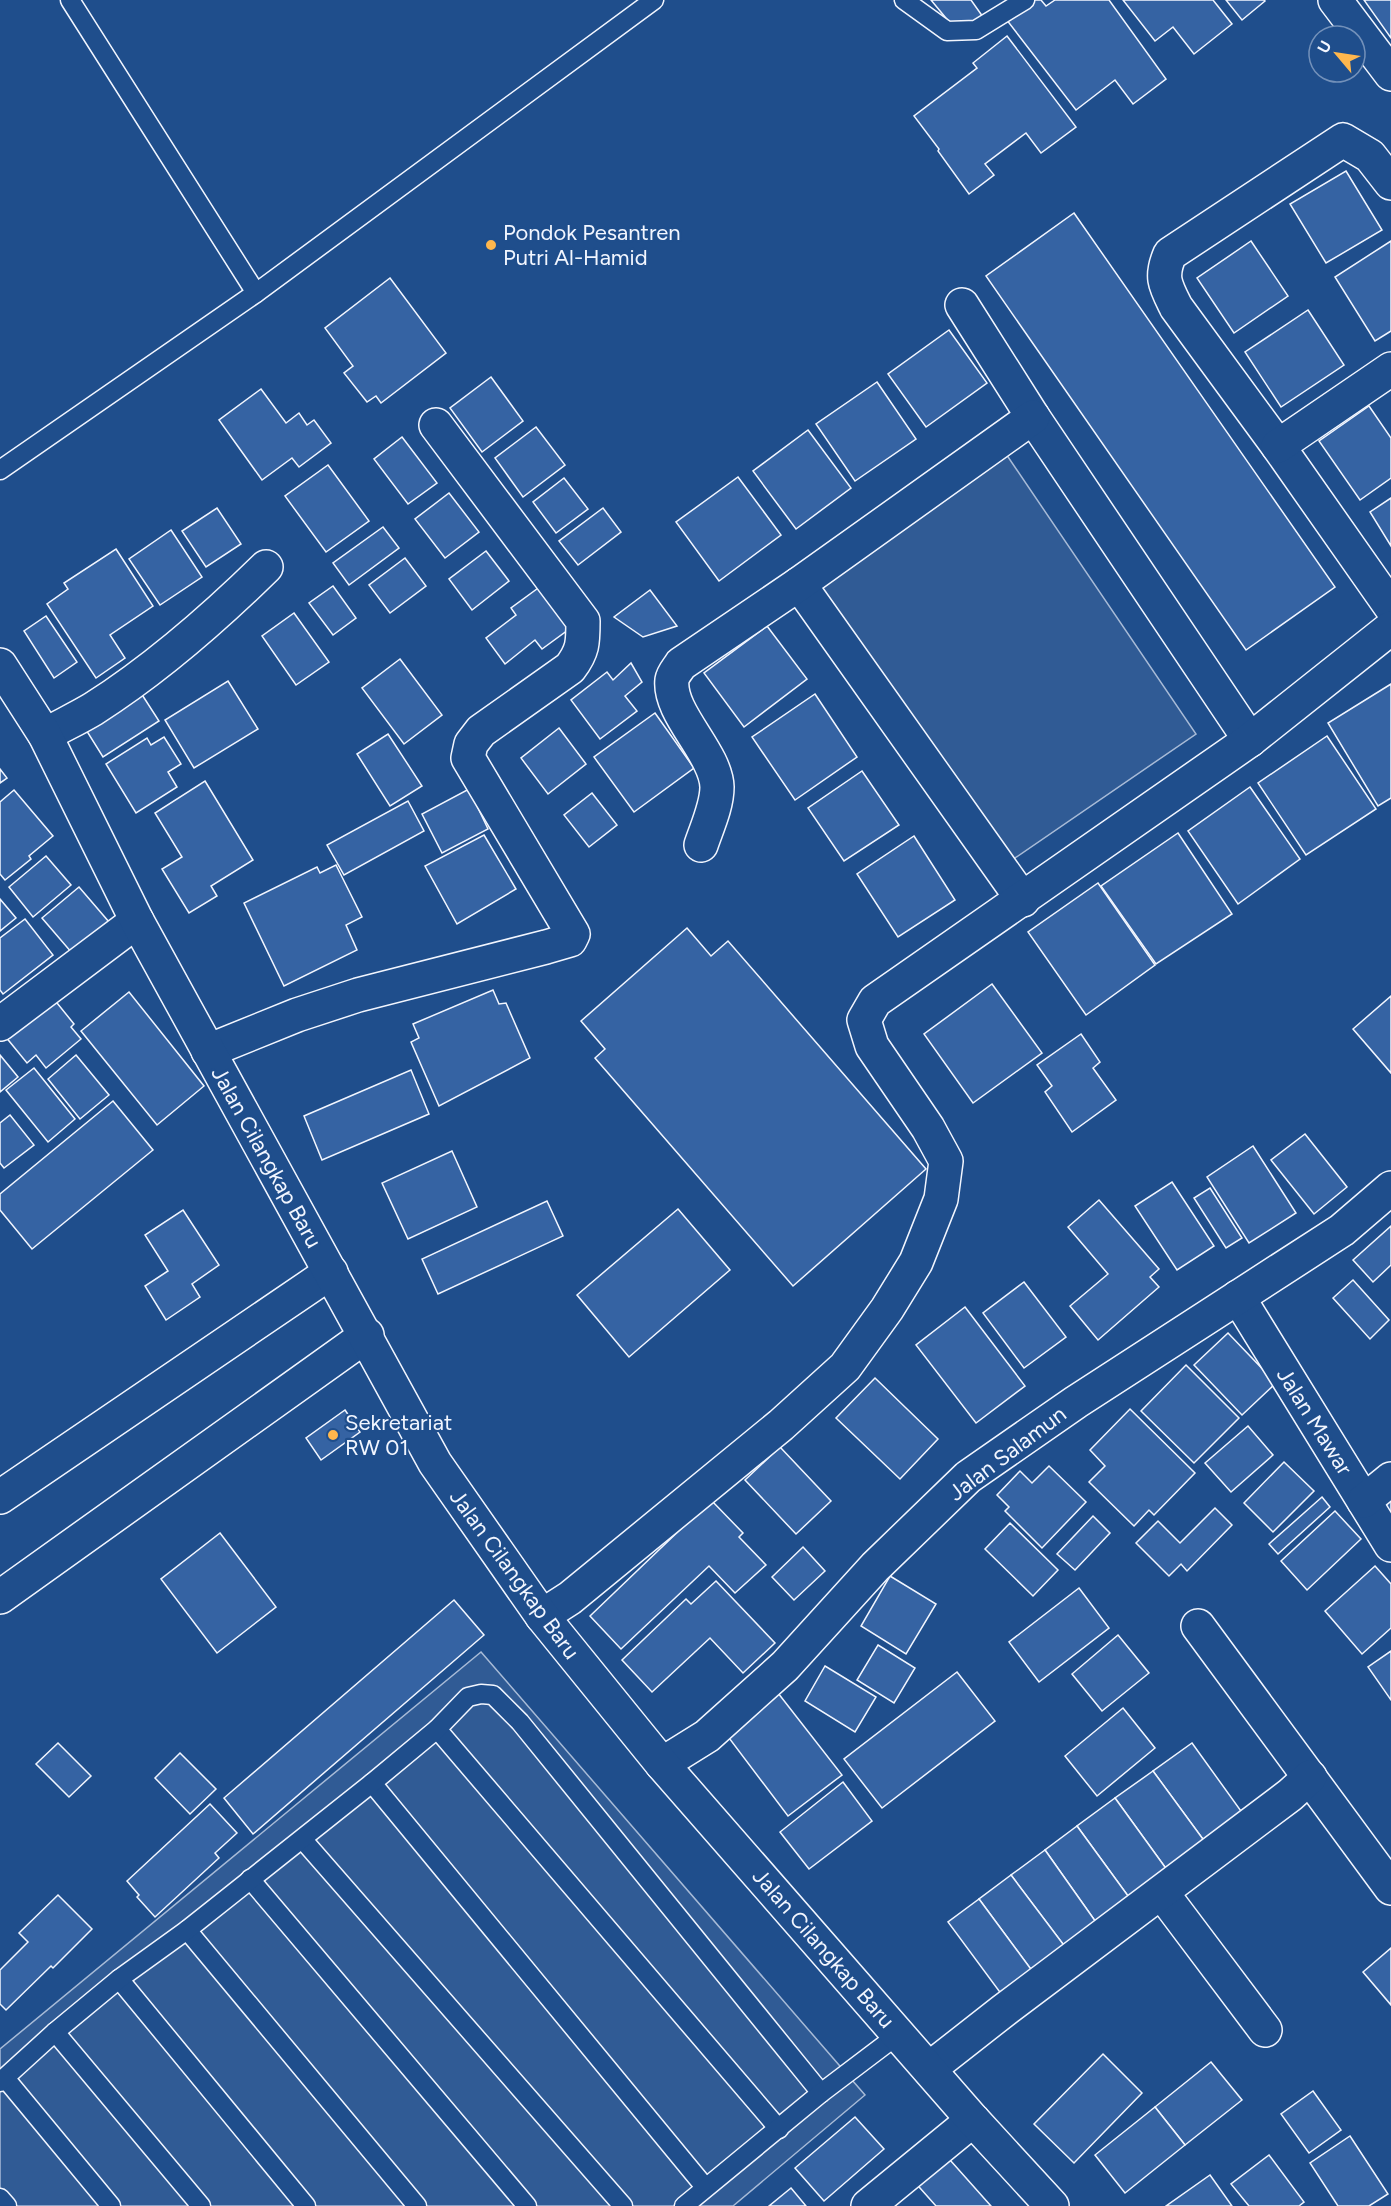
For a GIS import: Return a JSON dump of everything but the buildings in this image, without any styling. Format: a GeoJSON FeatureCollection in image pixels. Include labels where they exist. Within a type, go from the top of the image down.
{"type":"FeatureCollection","features":[{"type":"Feature","properties":{"kind":"street"},"geometry":{"type":"LineString","coordinates":[[1335,0],[1391,74]]}},
{"type":"Feature","properties":{"kind":"street"},"geometry":{"type":"LineString","coordinates":[[1391,183],[1370,156],[1342,140],[1170,254],[1164,269],[1167,288],[1176,307],[1278,446],[1391,607]]}},
{"type":"Feature","properties":{"kind":"street"},"geometry":{"type":"LineString","coordinates":[[962,305],[1033,417],[1250,740]]}},
{"type":"Feature","properties":{"kind":"street"},"geometry":{"type":"LineString","coordinates":[[1278,446],[1391,369]]}},
{"type":"Feature","properties":{"kind":"street"},"geometry":{"type":"LineString","coordinates":[[701,845],[715,804],[717,785],[710,764],[672,695],[672,678],[681,664],[799,584],[1033,417]]}},
{"type":"Feature","properties":{"kind":"street"},"geometry":{"type":"LineString","coordinates":[[208,1051],[297,1015],[358,995],[546,948],[570,940],[573,934],[468,758],[471,744],[481,731],[570,668],[580,654],[583,641],[583,621],[436,425]]}},
{"type":"Feature","properties":{"kind":"street"},"geometry":{"type":"LineString","coordinates":[[45,735],[93,709],[174,651],[224,608],[266,567]]}},
{"type":"Feature","properties":{"kind":"street"},"geometry":{"type":"LineString","coordinates":[[799,584],[1023,900]]}},
{"type":"Feature","properties":{"kind":"street"},"geometry":{"type":"LineString","coordinates":[[542,1616],[570,1598],[781,1425],[845,1367],[887,1310],[916,1262],[941,1200],[946,1161],[928,1128],[872,1046],[864,1020],[875,1000],[1023,900],[1250,740],[1391,628]]}},
{"type":"Feature","properties":{"kind":"street","name":"Jalan Cilangkap Baru"},"geometry":{"type":"LineString","coordinates":[[0,665],[45,735],[137,921],[367,1335],[435,1463],[542,1616],[662,1764],[900,2034],[972,2120],[1052,2206]]}},
{"type":"Feature","properties":{"kind":"street"},"geometry":{"type":"LineString","coordinates":[[0,1024],[137,921]]}},
{"type":"Feature","properties":{"kind":"street","name":"Jalan Salamun"},"geometry":{"type":"LineString","coordinates":[[662,1764],[707,1736],[785,1666],[875,1567],[968,1477],[1076,1402],[1342,1230],[1391,1188]]}},
{"type":"Feature","properties":{"kind":"street"},"geometry":{"type":"LineString","coordinates":[[0,1497],[331,1272]]}},
{"type":"Feature","properties":{"kind":"street","name":"Jalan Mawar"},"geometry":{"type":"LineString","coordinates":[[1238,1297],[1391,1545]]}},
{"type":"Feature","properties":{"kind":"street"},"geometry":{"type":"LineString","coordinates":[[0,1597],[367,1335]]}},
{"type":"Feature","properties":{"kind":"street"},"geometry":{"type":"LineString","coordinates":[[1364,1501],[1391,1479]]}},
{"type":"Feature","properties":{"kind":"street"},"geometry":{"type":"LineString","coordinates":[[1198,1626],[1391,1888]]}},
{"type":"Feature","properties":{"kind":"street"},"geometry":{"type":"LineString","coordinates":[[934,2075],[1011,2021],[1168,1901],[1314,1782]]}},
{"type":"Feature","properties":{"kind":"street"},"geometry":{"type":"LineString","coordinates":[[934,2075],[1314,1782]]}},
{"type":"Feature","properties":{"kind":"street"},"geometry":{"type":"LineString","coordinates":[[1168,1901],[1265,2030]]}},
{"type":"Feature","properties":{"kind":"street"},"geometry":{"type":"LineString","coordinates":[[868,2206],[972,2120]]}},
{"type":"Feature","properties":{"kind":"lane"},"geometry":{"type":"LineString","coordinates":[[70,0],[256,293]]}},
{"type":"Feature","properties":{"kind":"lane"},"geometry":{"type":"LineString","coordinates":[[0,470],[256,293],[654,0]]}},
{"type":"Feature","properties":{"kind":"lane"},"geometry":{"type":"LineString","coordinates":[[904,0],[947,31],[976,30],[1026,0]]}},
{"type":"Feature","properties":{"kind":"lane"},"geometry":{"type":"LineString","coordinates":[[111,2206],[2,2080],[118,1979],[187,1930],[303,1840],[437,1729],[468,1697],[481,1694],[493,1695],[520,1722],[820,2093]]}},
{"type":"Feature","properties":{"kind":"lane"},"geometry":{"type":"LineString","coordinates":[[437,1729],[779,2129]]}},
{"type":"Feature","properties":{"kind":"lane"},"geometry":{"type":"LineString","coordinates":[[372,1784],[705,2187]]}},
{"type":"Feature","properties":{"kind":"lane"},"geometry":{"type":"LineString","coordinates":[[303,1840],[623,2206]]}},
{"type":"Feature","properties":{"kind":"lane"},"geometry":{"type":"LineString","coordinates":[[250,1879],[527,2206]]}},
{"type":"Feature","properties":{"kind":"lane"},"geometry":{"type":"LineString","coordinates":[[187,1930],[417,2206]]}},
{"type":"Feature","properties":{"kind":"lane"},"geometry":{"type":"LineString","coordinates":[[118,1979],[306,2206]]}},
{"type":"Feature","properties":{"kind":"lane"},"geometry":{"type":"LineString","coordinates":[[55,2032],[201,2206]]}},
{"type":"Feature","properties":{"kind":"lane"},"geometry":{"type":"LineString","coordinates":[[684,2206],[820,2093],[900,2034]]}},
{"type":"Feature","properties":{"kind":"lane"},"geometry":{"type":"LineString","coordinates":[[0,2198],[7,2206]]}},
{"type":"Feature","properties":{"kind":"shaded area"},"geometry":{"type":"Polygon","coordinates":[[[1004,451],[1196,734],[996,871],[804,587],[1004,451]]]}},
{"type":"Feature","properties":{"kind":"shaded area"},"geometry":{"type":"Polygon","coordinates":[[[481,1652],[865,2095],[733,2206],[0,2206],[0,2049],[481,1652]]]}},
{"type":"Feature","properties":{"kind":"place","name":"Pondok Pesantren Putri Al-Hamid"},"geometry":{"type":"Point","coordinates":[491,245]}},
{"type":"Feature","properties":{"kind":"place","name":"Sekretariat RW 01"},"geometry":{"type":"Point","coordinates":[333,1435]}}]}
